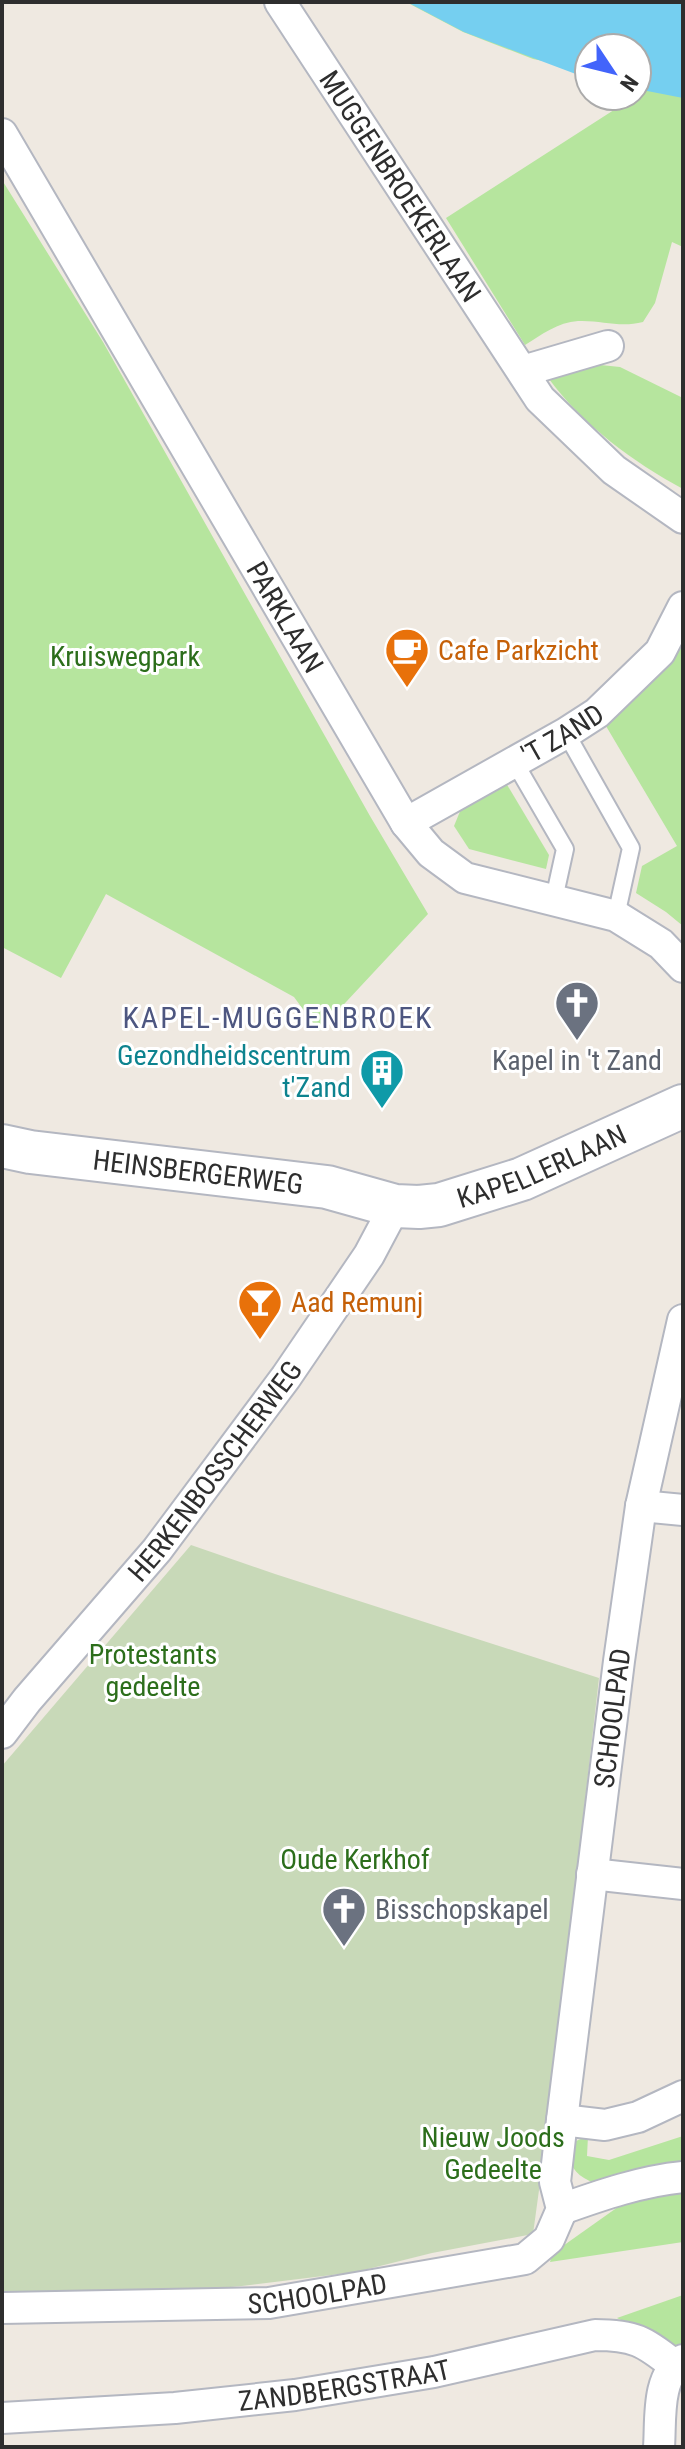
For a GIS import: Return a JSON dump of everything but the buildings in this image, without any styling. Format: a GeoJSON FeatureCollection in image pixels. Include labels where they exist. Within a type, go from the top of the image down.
{"type":"FeatureCollection","features":[{"type":"Feature","properties":{"kind":"street","name":"MUGGENBROEKERLAAN"},"geometry":{"type":"LineString","coordinates":[[280,2],[540,399],[614,470],[683,518]]}},
{"type":"Feature","properties":{"kind":"street","name":"PARKLAAN"},"geometry":{"type":"LineString","coordinates":[[2,134],[406,823],[431,853],[465,878],[616,916],[661,944],[683,967]]}},
{"type":"Feature","properties":{"kind":"street"},"geometry":{"type":"LineString","coordinates":[[523,371],[608,346]]}},
{"type":"Feature","properties":{"kind":"street","name":"'T ZAND"},"geometry":{"type":"LineString","coordinates":[[406,823],[515,763],[597,713],[660,652],[683,607]]}},
{"type":"Feature","properties":{"kind":"street","name":"KAPELLERLAAN"},"geometry":{"type":"LineString","coordinates":[[395,1206],[439,1205],[522,1179],[683,1106]]}},
{"type":"Feature","properties":{"kind":"street","name":"HEINSBERGERWEG"},"geometry":{"type":"LineString","coordinates":[[2,1146],[30,1152],[327,1187],[395,1206]]}},
{"type":"Feature","properties":{"kind":"street","name":"HERKENBOSSCHERWEG"},"geometry":{"type":"LineString","coordinates":[[2,1733],[15,1697],[157,1550],[286,1377],[369,1255],[395,1206]]}},
{"type":"Feature","properties":{"kind":"street","name":"SCHOOLPAD"},"geometry":{"type":"LineString","coordinates":[[2,2308],[269,2303],[525,2259],[549,2239],[562,2209],[555,2182],[641,1506],[683,1320]]}},
{"type":"Feature","properties":{"kind":"street"},"geometry":{"type":"LineString","coordinates":[[641,1506],[683,1510]]}},
{"type":"Feature","properties":{"kind":"street"},"geometry":{"type":"LineString","coordinates":[[592,1874],[683,1884]]}},
{"type":"Feature","properties":{"kind":"street"},"geometry":{"type":"LineString","coordinates":[[562,2120],[605,2125],[638,2117],[683,2096]]}},
{"type":"Feature","properties":{"kind":"street"},"geometry":{"type":"LineString","coordinates":[[562,2209],[604,2194],[683,2177]]}},
{"type":"Feature","properties":{"kind":"street","name":"ZANDBERGSTRAAT"},"geometry":{"type":"LineString","coordinates":[[2,2418],[175,2408],[295,2395],[434,2372],[595,2335],[622,2335],[650,2346],[678,2363],[663,2388],[659,2447]]}},
{"type":"Feature","properties":{"kind":"lane"},"geometry":{"type":"LineString","coordinates":[[566,733],[631,848],[616,916]]}},
{"type":"Feature","properties":{"kind":"lane"},"geometry":{"type":"LineString","coordinates":[[515,763],[565,849],[554,899]]}},
{"type":"Feature","properties":{"kind":"green space"},"geometry":{"type":"Polygon","coordinates":[[[406,2],[683,2],[683,247],[672,242],[655,303],[643,322],[571,322],[525,345],[446,218],[611,112],[653,112],[653,32],[573,32],[573,67],[533,59],[463,32],[406,2]]]}},
{"type":"Feature","properties":{"kind":"green space","name":"Kruiswegpark"},"geometry":{"type":"Polygon","coordinates":[[[2,180],[103,342],[428,914],[319,1031],[294,997],[106,894],[61,978],[2,947],[2,180]]]}},
{"type":"Feature","properties":{"kind":"green space"},"geometry":{"type":"Polygon","coordinates":[[[591,364],[620,367],[683,398],[683,489],[610,441],[577,412],[549,379],[591,364]]]}},
{"type":"Feature","properties":{"kind":"green space"},"geometry":{"type":"Polygon","coordinates":[[[683,640],[683,926],[636,893],[642,866],[677,846],[606,726],[673,659],[683,640]]]}},
{"type":"Feature","properties":{"kind":"green space"},"geometry":{"type":"Polygon","coordinates":[[[506,783],[549,855],[546,869],[469,849],[454,826],[461,809],[506,783]]]}},
{"type":"Feature","properties":{"kind":"green space","name":"Oude Kerkhof"},"geometry":{"type":"Polygon","coordinates":[[[191,1545],[599,1678],[533,2234],[432,2253],[356,2272],[242,2286],[155,2294],[2,2294],[2,1766],[191,1545]]]}},
{"type":"Feature","properties":{"kind":"green space"},"geometry":{"type":"Polygon","coordinates":[[[588,2136],[587,2156],[609,2160],[683,2136],[683,2171],[592,2182],[575,2170],[568,2151],[576,2141],[588,2136]]]}},
{"type":"Feature","properties":{"kind":"green space"},"geometry":{"type":"Polygon","coordinates":[[[683,2190],[683,2242],[550,2262],[553,2253],[632,2197],[683,2190]]]}},
{"type":"Feature","properties":{"kind":"green space"},"geometry":{"type":"Polygon","coordinates":[[[683,2295],[683,2345],[674,2347],[617,2318],[683,2295]]]}},
{"type":"Feature","properties":{"kind":"water"},"geometry":{"type":"Polygon","coordinates":[[[407,2],[683,2],[683,98],[653,92],[653,32],[573,32],[573,73],[464,32],[407,2]]]}},
{"type":"Feature","properties":{"kind":"place","name":"Cafe Parkzicht"},"geometry":{"type":"Point","coordinates":[407,689]}},
{"type":"Feature","properties":{"kind":"place","name":"Kapel in 't Zand"},"geometry":{"type":"Point","coordinates":[577,1042]}},
{"type":"Feature","properties":{"kind":"place","name":"Gezondheidscentrum t'Zand"},"geometry":{"type":"Point","coordinates":[382,1110]}},
{"type":"Feature","properties":{"kind":"place","name":"Aad Remunj"},"geometry":{"type":"Point","coordinates":[260,1341]}},
{"type":"Feature","properties":{"kind":"place","name":"Bisschopskapel"},"geometry":{"type":"Point","coordinates":[344,1948]}},
{"type":"Feature","properties":{"kind":"district","name":"KAPEL-MUGGENBROEK"},"geometry":{"type":"Point","coordinates":[278,1018]}},
{"type":"Feature","properties":{"kind":"park label","name":"Protestants gedeelte"},"geometry":{"type":"Point","coordinates":[153,1670]}},
{"type":"Feature","properties":{"kind":"park label","name":"Nieuw Joods Gedeelte"},"geometry":{"type":"Point","coordinates":[493,2153]}}]}
